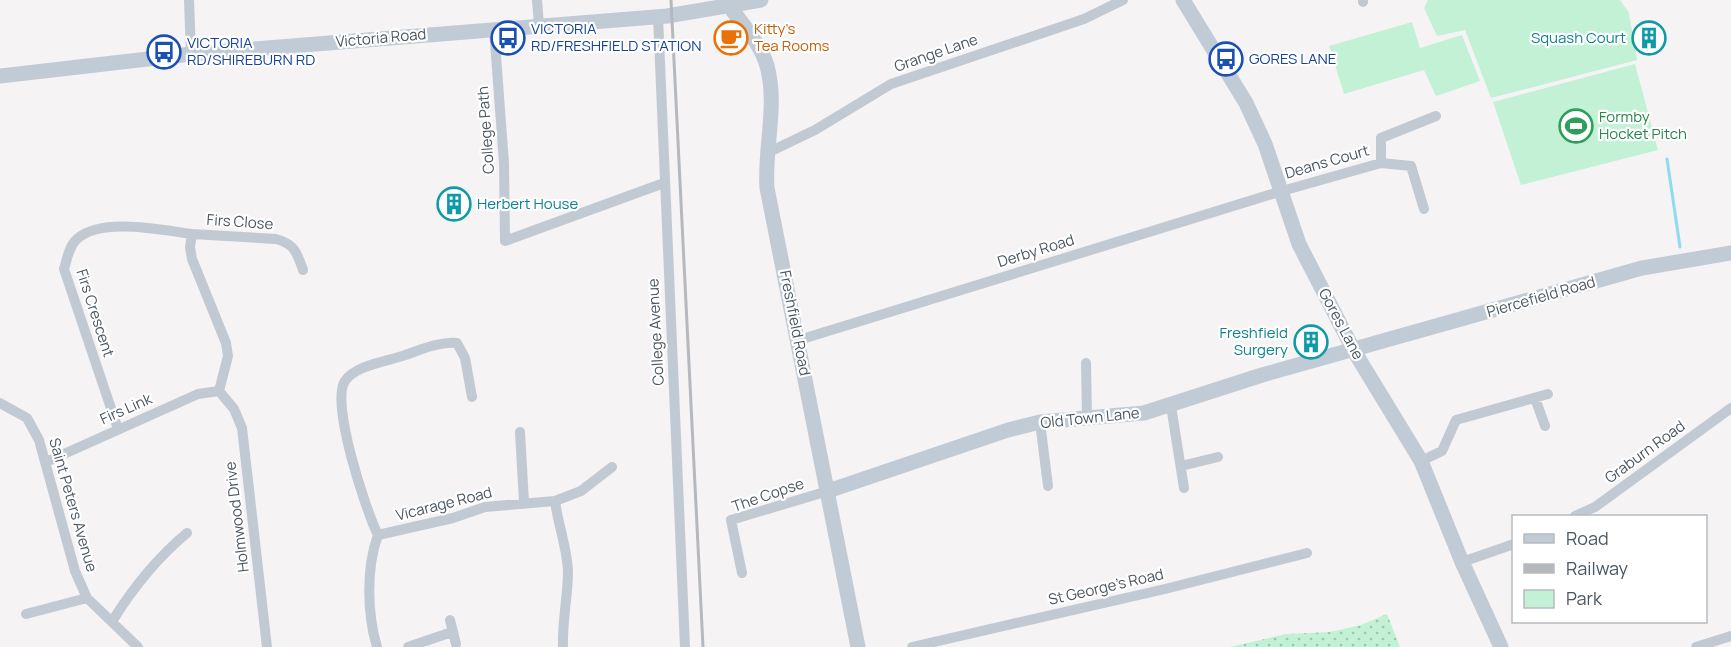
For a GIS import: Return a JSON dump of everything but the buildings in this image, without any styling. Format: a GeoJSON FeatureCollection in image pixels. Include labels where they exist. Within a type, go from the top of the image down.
{"type":"FeatureCollection","features":[{"type":"Feature","properties":{"kind":"street"},"geometry":{"type":"LineString","coordinates":[[189,0],[191,54]]}},
{"type":"Feature","properties":{"kind":"street"},"geometry":{"type":"LineString","coordinates":[[537,0],[539,25]]}},
{"type":"Feature","properties":{"kind":"street","name":"Victoria Road"},"geometry":{"type":"LineString","coordinates":[[0,76],[191,54],[658,16],[761,0]]}},
{"type":"Feature","properties":{"kind":"street","name":"Grange Lane"},"geometry":{"type":"LineString","coordinates":[[767,153],[815,130],[891,84],[1084,19],[1123,0]]}},
{"type":"Feature","properties":{"kind":"street","name":"Gores Lane"},"geometry":{"type":"LineString","coordinates":[[1183,0],[1246,104],[1282,191],[1299,244],[1354,351],[1421,461],[1462,562],[1501,647]]}},
{"type":"Feature","properties":{"kind":"street","name":"Freshfield Road"},"geometry":{"type":"LineString","coordinates":[[720,5],[754,39],[767,65],[770,123],[767,188],[799,340],[858,647]]}},
{"type":"Feature","properties":{"kind":"street","name":"College Avenue"},"geometry":{"type":"LineString","coordinates":[[658,16],[685,647]]}},
{"type":"Feature","properties":{"kind":"street","name":"College Path"},"geometry":{"type":"LineString","coordinates":[[494,29],[504,163],[505,241],[664,183]]}},
{"type":"Feature","properties":{"kind":"street","name":"Deans Court"},"geometry":{"type":"LineString","coordinates":[[1381,163],[1381,138],[1436,116]]}},
{"type":"Feature","properties":{"kind":"street","name":"Deans Court"},"geometry":{"type":"LineString","coordinates":[[1282,191],[1381,163],[1411,165],[1424,209]]}},
{"type":"Feature","properties":{"kind":"street","name":"Derby Road"},"geometry":{"type":"LineString","coordinates":[[799,340],[1282,191]]}},
{"type":"Feature","properties":{"kind":"street","name":"Firs Crescent"},"geometry":{"type":"LineString","coordinates":[[118,429],[64,269],[68,255],[76,239],[94,229],[145,228],[192,234]]}},
{"type":"Feature","properties":{"kind":"street"},"geometry":{"type":"LineString","coordinates":[[192,234],[190,247],[192,259],[226,343],[228,356],[219,391]]}},
{"type":"Feature","properties":{"kind":"street","name":"Firs Close"},"geometry":{"type":"LineString","coordinates":[[192,234],[276,239],[288,242],[296,250],[303,270]]}},
{"type":"Feature","properties":{"kind":"street","name":"Piercefield Road"},"geometry":{"type":"LineString","coordinates":[[1354,351],[1642,268],[1731,253]]}},
{"type":"Feature","properties":{"kind":"street"},"geometry":{"type":"LineString","coordinates":[[377,647],[371,601],[370,560],[378,536],[348,445],[340,393],[345,379],[356,371],[439,345],[457,343],[465,358],[472,397]]}},
{"type":"Feature","properties":{"kind":"street","name":"Old Town Lane"},"geometry":{"type":"LineString","coordinates":[[828,491],[994,434],[1040,422],[1144,413],[1262,375],[1354,351]]}},
{"type":"Feature","properties":{"kind":"street"},"geometry":{"type":"LineString","coordinates":[[1086,363],[1087,418]]}},
{"type":"Feature","properties":{"kind":"street","name":"Firs Link"},"geometry":{"type":"LineString","coordinates":[[46,462],[198,394],[219,391]]}},
{"type":"Feature","properties":{"kind":"street","name":"Holmwood Drive"},"geometry":{"type":"LineString","coordinates":[[219,391],[234,409],[242,428],[267,647]]}},
{"type":"Feature","properties":{"kind":"street"},"geometry":{"type":"LineString","coordinates":[[1421,461],[1442,452],[1456,420],[1548,394]]}},
{"type":"Feature","properties":{"kind":"street"},"geometry":{"type":"LineString","coordinates":[[1535,398],[1545,426]]}},
{"type":"Feature","properties":{"kind":"street","name":"Saint Peters Avenue"},"geometry":{"type":"LineString","coordinates":[[0,403],[27,418],[46,462],[75,571],[87,598],[138,647]]}},
{"type":"Feature","properties":{"kind":"street"},"geometry":{"type":"LineString","coordinates":[[1171,406],[1184,488]]}},
{"type":"Feature","properties":{"kind":"street","name":"Graburn Road"},"geometry":{"type":"LineString","coordinates":[[1577,515],[1595,507],[1731,408]]}},
{"type":"Feature","properties":{"kind":"street"},"geometry":{"type":"LineString","coordinates":[[1040,422],[1048,486]]}},
{"type":"Feature","properties":{"kind":"street"},"geometry":{"type":"LineString","coordinates":[[520,432],[524,502]]}},
{"type":"Feature","properties":{"kind":"street"},"geometry":{"type":"LineString","coordinates":[[1181,466],[1218,457]]}},
{"type":"Feature","properties":{"kind":"street","name":"Vicarage Road"},"geometry":{"type":"LineString","coordinates":[[378,536],[453,518],[485,507],[555,501],[582,491],[612,467]]}},
{"type":"Feature","properties":{"kind":"street","name":"The Copse"},"geometry":{"type":"LineString","coordinates":[[742,573],[731,520],[828,491]]}},
{"type":"Feature","properties":{"kind":"street"},"geometry":{"type":"LineString","coordinates":[[555,501],[568,574],[562,619],[563,647]]}},
{"type":"Feature","properties":{"kind":"street"},"geometry":{"type":"LineString","coordinates":[[112,621],[128,595],[159,559],[187,533]]}},
{"type":"Feature","properties":{"kind":"street"},"geometry":{"type":"LineString","coordinates":[[1462,562],[1512,545]]}},
{"type":"Feature","properties":{"kind":"street","name":"St George's Road"},"geometry":{"type":"LineString","coordinates":[[912,647],[1165,589],[1307,553]]}},
{"type":"Feature","properties":{"kind":"street"},"geometry":{"type":"LineString","coordinates":[[26,614],[87,598]]}},
{"type":"Feature","properties":{"kind":"street"},"geometry":{"type":"LineString","coordinates":[[450,620],[456,644]]}},
{"type":"Feature","properties":{"kind":"street"},"geometry":{"type":"LineString","coordinates":[[408,647],[452,632]]}},
{"type":"Feature","properties":{"kind":"street"},"geometry":{"type":"LineString","coordinates":[[1696,647],[1731,636]]}},
{"type":"Feature","properties":{"kind":"green space"},"geometry":{"type":"Polygon","coordinates":[[[1428,0],[1620,0],[1629,13],[1637,60],[1491,98],[1465,30],[1437,36],[1424,8],[1428,0]]]}},
{"type":"Feature","properties":{"kind":"green space"},"geometry":{"type":"Polygon","coordinates":[[[1412,22],[1420,48],[1462,35],[1480,81],[1436,96],[1424,70],[1344,94],[1329,46],[1412,22]]]}},
{"type":"Feature","properties":{"kind":"green space","name":"Formby Hocket Pitch"},"geometry":{"type":"Polygon","coordinates":[[[1635,64],[1658,150],[1521,185],[1493,102],[1635,64]]]}},
{"type":"Feature","properties":{"kind":"green space"},"geometry":{"type":"Polygon","coordinates":[[[1387,614],[1400,647],[1230,647],[1286,634],[1330,632],[1361,625],[1387,614]]]}},
{"type":"Feature","properties":{"kind":"waterway"},"geometry":{"type":"LineString","coordinates":[[1667,159],[1680,247]]}},
{"type":"Feature","properties":{"kind":"railway"},"geometry":{"type":"LineString","coordinates":[[671,0],[703,647]]}},
{"type":"Feature","properties":{"kind":"place","name":"VICTORIA RD/FRESHFIELD STATION"},"geometry":{"type":"Point","coordinates":[508,38]}},
{"type":"Feature","properties":{"kind":"place","name":"Kitty's Tea Rooms"},"geometry":{"type":"Point","coordinates":[731,38]}},
{"type":"Feature","properties":{"kind":"place","name":"Squash Court"},"geometry":{"type":"Point","coordinates":[1649,38]}},
{"type":"Feature","properties":{"kind":"place","name":"VICTORIA RD/SHIREBURN RD"},"geometry":{"type":"Point","coordinates":[164,52]}},
{"type":"Feature","properties":{"kind":"place","name":"GORES LANE"},"geometry":{"type":"Point","coordinates":[1226,59]}},
{"type":"Feature","properties":{"kind":"place","name":"Formby Hocket Pitch"},"geometry":{"type":"Point","coordinates":[1576,126]}},
{"type":"Feature","properties":{"kind":"place","name":"Herbert House"},"geometry":{"type":"Point","coordinates":[454,204]}},
{"type":"Feature","properties":{"kind":"place","name":"Freshfield Surgery"},"geometry":{"type":"Point","coordinates":[1311,342]}}]}
